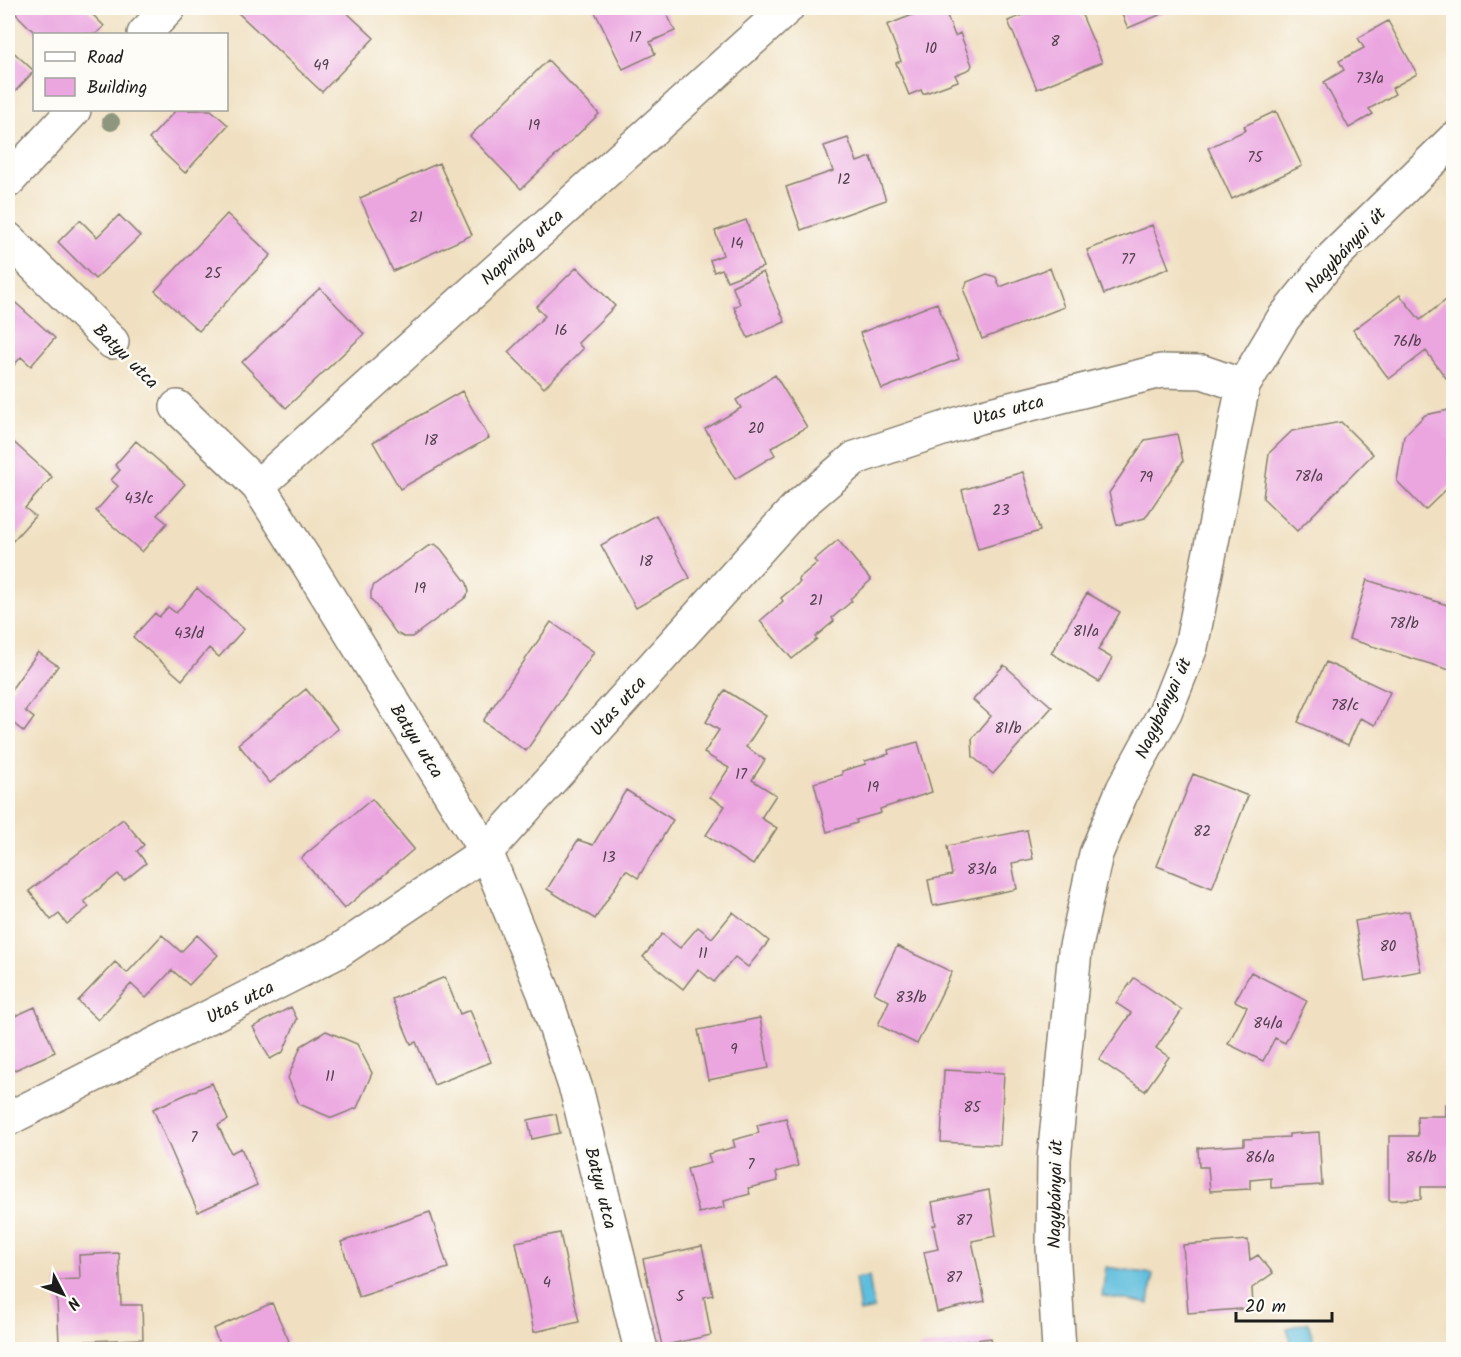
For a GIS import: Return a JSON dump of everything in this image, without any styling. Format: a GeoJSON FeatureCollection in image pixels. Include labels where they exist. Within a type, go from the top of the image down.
{"type":"FeatureCollection","features":[{"type":"Feature","properties":{"kind":"street"},"geometry":{"type":"LineString","coordinates":[[145,33],[169,8]]}},
{"type":"Feature","properties":{"kind":"street","name":"Napvirág utca"},"geometry":{"type":"LineString","coordinates":[[258,486],[787,8]]}},
{"type":"Feature","properties":{"kind":"street"},"geometry":{"type":"LineString","coordinates":[[8,181],[73,111]]}},
{"type":"Feature","properties":{"kind":"street","name":"Nagybányai út"},"geometry":{"type":"LineString","coordinates":[[1059,1350],[1053,1247],[1053,1159],[1075,951],[1096,854],[1123,789],[1165,712],[1191,647],[1243,386],[1283,319],[1333,257],[1454,138]]}},
{"type":"Feature","properties":{"kind":"street","name":"Batyu utca"},"geometry":{"type":"LineString","coordinates":[[8,238],[112,342]]}},
{"type":"Feature","properties":{"kind":"street","name":"Utas utca"},"geometry":{"type":"LineString","coordinates":[[8,1119],[337,952],[486,852],[795,508],[855,458],[979,417],[1161,371],[1203,372],[1243,386]]}},
{"type":"Feature","properties":{"kind":"street","name":"Batyu utca"},"geometry":{"type":"LineString","coordinates":[[177,407],[258,486],[486,852],[544,993],[578,1092],[641,1350]]}},
{"type":"Feature","properties":{"kind":"path","name":"Batyu utca"},"geometry":{"type":"LineString","coordinates":[[112,342],[177,407]]}},
{"type":"Feature","properties":{"kind":"water"},"geometry":{"type":"Polygon","coordinates":[[[1106,1267],[1153,1274],[1149,1304],[1102,1296],[1106,1267]]]}},
{"type":"Feature","properties":{"kind":"water"},"geometry":{"type":"Polygon","coordinates":[[[869,1276],[874,1309],[860,1312],[855,1278],[869,1276]]]}},
{"type":"Feature","properties":{"kind":"water"},"geometry":{"type":"Polygon","coordinates":[[[1308,1322],[1316,1349],[1293,1349],[1287,1328],[1308,1322]]]}},
{"type":"Feature","properties":{"kind":"building"},"geometry":{"type":"Polygon","coordinates":[[[10,8],[86,8],[104,26],[97,33],[35,33],[10,8]]]}},
{"type":"Feature","properties":{"kind":"building"},"geometry":{"type":"Polygon","coordinates":[[[237,8],[342,8],[374,38],[322,92],[235,10],[237,8]]]}},
{"type":"Feature","properties":{"kind":"building"},"geometry":{"type":"Polygon","coordinates":[[[593,8],[664,8],[675,31],[650,42],[655,54],[623,69],[593,8]]]}},
{"type":"Feature","properties":{"kind":"building"},"geometry":{"type":"Polygon","coordinates":[[[930,8],[944,8],[955,36],[960,33],[972,65],[970,69],[955,75],[958,81],[923,94],[921,90],[909,95],[896,63],[901,61],[887,25],[930,8]]]}},
{"type":"Feature","properties":{"kind":"building"},"geometry":{"type":"Polygon","coordinates":[[[1040,8],[1079,8],[1102,62],[1037,89],[1008,21],[1040,8]]]}},
{"type":"Feature","properties":{"kind":"building"},"geometry":{"type":"Polygon","coordinates":[[[1119,8],[1176,8],[1128,28],[1119,8]]]}},
{"type":"Feature","properties":{"kind":"building"},"geometry":{"type":"Polygon","coordinates":[[[1388,21],[1417,74],[1392,88],[1395,94],[1369,109],[1373,114],[1349,128],[1324,82],[1344,70],[1339,61],[1364,48],[1358,38],[1388,21]]]}},
{"type":"Feature","properties":{"kind":"building"},"geometry":{"type":"Polygon","coordinates":[[[8,47],[33,72],[8,99],[8,47]]]}},
{"type":"Feature","properties":{"kind":"building"},"geometry":{"type":"Polygon","coordinates":[[[548,60],[599,114],[521,189],[470,136],[548,60]]]}},
{"type":"Feature","properties":{"kind":"building"},"geometry":{"type":"Polygon","coordinates":[[[175,111],[212,111],[228,125],[185,173],[149,139],[175,111]]]}},
{"type":"Feature","properties":{"kind":"building"},"geometry":{"type":"Polygon","coordinates":[[[1276,111],[1302,166],[1232,199],[1208,148],[1246,130],[1244,126],[1276,111]]]}},
{"type":"Feature","properties":{"kind":"building"},"geometry":{"type":"Polygon","coordinates":[[[848,138],[857,162],[871,157],[886,200],[801,230],[786,187],[833,171],[824,146],[848,138]]]}},
{"type":"Feature","properties":{"kind":"building"},"geometry":{"type":"Polygon","coordinates":[[[439,163],[472,235],[393,271],[360,198],[439,163]]]}},
{"type":"Feature","properties":{"kind":"building"},"geometry":{"type":"Polygon","coordinates":[[[227,214],[271,255],[199,331],[155,291],[227,214]]]}},
{"type":"Feature","properties":{"kind":"building"},"geometry":{"type":"Polygon","coordinates":[[[119,215],[140,236],[95,279],[58,242],[80,220],[97,237],[119,215]]]}},
{"type":"Feature","properties":{"kind":"building"},"geometry":{"type":"Polygon","coordinates":[[[746,220],[763,267],[727,281],[722,269],[714,272],[710,260],[723,255],[715,231],[746,220]]]}},
{"type":"Feature","properties":{"kind":"building"},"geometry":{"type":"Polygon","coordinates":[[[1152,225],[1169,268],[1104,294],[1087,250],[1152,225]]]}},
{"type":"Feature","properties":{"kind":"building"},"geometry":{"type":"Polygon","coordinates":[[[577,267],[615,306],[578,343],[583,349],[544,388],[508,352],[545,316],[536,307],[577,267]]]}},
{"type":"Feature","properties":{"kind":"building"},"geometry":{"type":"Polygon","coordinates":[[[1050,268],[1064,307],[982,339],[964,291],[967,282],[987,274],[996,277],[1000,287],[1050,268]]]}},
{"type":"Feature","properties":{"kind":"building"},"geometry":{"type":"Polygon","coordinates":[[[763,272],[785,322],[748,338],[734,307],[740,304],[732,286],[763,272]]]}},
{"type":"Feature","properties":{"kind":"building"},"geometry":{"type":"Polygon","coordinates":[[[320,288],[364,334],[286,408],[242,362],[320,288]]]}},
{"type":"Feature","properties":{"kind":"building"},"geometry":{"type":"Polygon","coordinates":[[[1454,294],[1454,372],[1446,378],[1426,351],[1389,379],[1353,330],[1400,295],[1420,320],[1454,294]]]}},
{"type":"Feature","properties":{"kind":"building"},"geometry":{"type":"Polygon","coordinates":[[[9,297],[55,338],[31,366],[21,357],[8,372],[8,299],[9,297]]]}},
{"type":"Feature","properties":{"kind":"building"},"geometry":{"type":"Polygon","coordinates":[[[937,303],[959,359],[882,389],[860,333],[937,303]]]}},
{"type":"Feature","properties":{"kind":"building"},"geometry":{"type":"Polygon","coordinates":[[[775,375],[807,427],[771,448],[775,455],[735,479],[705,429],[741,408],[736,400],[775,375]]]}},
{"type":"Feature","properties":{"kind":"building"},"geometry":{"type":"Polygon","coordinates":[[[462,391],[489,438],[400,489],[373,442],[462,391]]]}},
{"type":"Feature","properties":{"kind":"building"},"geometry":{"type":"Polygon","coordinates":[[[1454,409],[1454,482],[1425,510],[1397,481],[1404,436],[1425,415],[1454,409]]]}},
{"type":"Feature","properties":{"kind":"building"},"geometry":{"type":"Polygon","coordinates":[[[1341,422],[1373,454],[1297,531],[1263,498],[1269,453],[1292,431],[1341,422]]]}},
{"type":"Feature","properties":{"kind":"building"},"geometry":{"type":"Polygon","coordinates":[[[1177,434],[1183,461],[1145,518],[1117,525],[1109,493],[1145,440],[1177,434]]]}},
{"type":"Feature","properties":{"kind":"building"},"geometry":{"type":"Polygon","coordinates":[[[8,437],[52,477],[25,508],[35,516],[10,544],[8,542],[8,437]]]}},
{"type":"Feature","properties":{"kind":"building"},"geometry":{"type":"Polygon","coordinates":[[[136,441],[185,484],[157,515],[167,523],[142,552],[96,511],[118,486],[111,480],[120,470],[115,465],[136,441]]]}},
{"type":"Feature","properties":{"kind":"building"},"geometry":{"type":"Polygon","coordinates":[[[1023,472],[1040,531],[978,549],[962,490],[1023,472]]]}},
{"type":"Feature","properties":{"kind":"building"},"geometry":{"type":"Polygon","coordinates":[[[656,515],[690,578],[636,608],[601,545],[656,515]]]}},
{"type":"Feature","properties":{"kind":"building"},"geometry":{"type":"Polygon","coordinates":[[[838,540],[871,580],[832,618],[834,621],[815,637],[817,639],[792,659],[760,621],[783,601],[781,598],[800,582],[798,579],[817,563],[814,560],[838,540]]]}},
{"type":"Feature","properties":{"kind":"building"},"geometry":{"type":"Polygon","coordinates":[[[435,544],[467,583],[469,592],[465,598],[412,637],[404,637],[396,633],[371,599],[371,592],[374,585],[427,547],[435,544]]]}},
{"type":"Feature","properties":{"kind":"building"},"geometry":{"type":"Polygon","coordinates":[[[1367,580],[1454,607],[1453,671],[1349,639],[1367,580]]]}},
{"type":"Feature","properties":{"kind":"building"},"geometry":{"type":"Polygon","coordinates":[[[197,588],[244,629],[219,657],[209,648],[182,680],[133,637],[155,613],[159,617],[168,607],[176,613],[197,588]]]}},
{"type":"Feature","properties":{"kind":"building"},"geometry":{"type":"Polygon","coordinates":[[[1087,593],[1120,612],[1098,650],[1112,658],[1099,682],[1051,653],[1087,593]]]}},
{"type":"Feature","properties":{"kind":"building"},"geometry":{"type":"Polygon","coordinates":[[[551,622],[594,652],[526,751],[483,721],[551,622]]]}},
{"type":"Feature","properties":{"kind":"building"},"geometry":{"type":"Polygon","coordinates":[[[38,652],[58,666],[25,711],[34,718],[24,732],[8,719],[8,694],[38,652]]]}},
{"type":"Feature","properties":{"kind":"building"},"geometry":{"type":"Polygon","coordinates":[[[1326,662],[1390,692],[1375,725],[1360,718],[1348,745],[1298,722],[1326,662]]]}},
{"type":"Feature","properties":{"kind":"building"},"geometry":{"type":"Polygon","coordinates":[[[1004,665],[1052,707],[993,774],[973,757],[972,739],[991,716],[973,700],[1004,665]]]}},
{"type":"Feature","properties":{"kind":"building"},"geometry":{"type":"Polygon","coordinates":[[[306,689],[338,729],[270,783],[238,744],[306,689]]]}},
{"type":"Feature","properties":{"kind":"building"},"geometry":{"type":"Polygon","coordinates":[[[725,690],[766,716],[746,747],[765,760],[752,780],[776,795],[761,818],[777,828],[753,865],[706,835],[725,806],[710,797],[729,768],[704,753],[719,730],[706,722],[725,690]]]}},
{"type":"Feature","properties":{"kind":"building"},"geometry":{"type":"Polygon","coordinates":[[[918,742],[932,792],[880,809],[881,813],[827,832],[814,783],[842,775],[842,771],[889,754],[888,750],[918,742]]]}},
{"type":"Feature","properties":{"kind":"building"},"geometry":{"type":"Polygon","coordinates":[[[1193,774],[1248,796],[1212,888],[1157,866],[1193,774]]]}},
{"type":"Feature","properties":{"kind":"building"},"geometry":{"type":"Polygon","coordinates":[[[626,790],[673,820],[638,878],[626,870],[595,919],[547,889],[578,840],[593,845],[626,790]]]}},
{"type":"Feature","properties":{"kind":"building"},"geometry":{"type":"Polygon","coordinates":[[[372,799],[414,849],[344,909],[301,858],[372,799]]]}},
{"type":"Feature","properties":{"kind":"building"},"geometry":{"type":"Polygon","coordinates":[[[123,819],[144,845],[137,851],[146,863],[124,881],[118,874],[84,901],[89,907],[67,924],[59,914],[51,920],[29,891],[123,819]]]}},
{"type":"Feature","properties":{"kind":"building"},"geometry":{"type":"Polygon","coordinates":[[[1027,830],[1033,859],[1012,863],[1017,889],[933,906],[928,880],[952,875],[947,846],[1027,830]]]}},
{"type":"Feature","properties":{"kind":"building"},"geometry":{"type":"Polygon","coordinates":[[[1409,911],[1421,971],[1365,981],[1355,921],[1409,911]]]}},
{"type":"Feature","properties":{"kind":"building"},"geometry":{"type":"Polygon","coordinates":[[[733,912],[769,941],[748,967],[735,957],[714,982],[698,969],[683,989],[643,957],[662,934],[680,948],[698,927],[712,938],[733,912]]]}},
{"type":"Feature","properties":{"kind":"building"},"geometry":{"type":"Polygon","coordinates":[[[162,935],[181,952],[197,935],[218,955],[189,985],[172,970],[146,998],[131,984],[98,1020],[78,1001],[115,962],[127,973],[162,935]]]}},
{"type":"Feature","properties":{"kind":"building"},"geometry":{"type":"Polygon","coordinates":[[[897,946],[952,972],[917,1044],[878,1025],[889,1001],[874,993],[897,946]]]}},
{"type":"Feature","properties":{"kind":"building"},"geometry":{"type":"Polygon","coordinates":[[[1251,972],[1307,1001],[1285,1043],[1275,1038],[1263,1061],[1228,1044],[1247,1007],[1235,1001],[1251,972]]]}},
{"type":"Feature","properties":{"kind":"building"},"geometry":{"type":"Polygon","coordinates":[[[445,977],[460,1014],[470,1010],[491,1062],[434,1085],[416,1042],[411,1044],[392,999],[445,977]]]}},
{"type":"Feature","properties":{"kind":"building"},"geometry":{"type":"Polygon","coordinates":[[[1134,978],[1182,1010],[1156,1048],[1169,1057],[1145,1091],[1099,1060],[1131,1013],[1116,1003],[1134,978]]]}},
{"type":"Feature","properties":{"kind":"building"},"geometry":{"type":"Polygon","coordinates":[[[35,1007],[55,1052],[8,1073],[8,1019],[35,1007]]]}},
{"type":"Feature","properties":{"kind":"building"},"geometry":{"type":"Polygon","coordinates":[[[291,1007],[297,1019],[283,1052],[270,1059],[253,1027],[291,1007]]]}},
{"type":"Feature","properties":{"kind":"building"},"geometry":{"type":"Polygon","coordinates":[[[760,1018],[769,1068],[708,1080],[698,1030],[760,1018]]]}},
{"type":"Feature","properties":{"kind":"building"},"geometry":{"type":"Polygon","coordinates":[[[326,1031],[357,1044],[372,1073],[357,1108],[332,1118],[299,1104],[288,1078],[301,1046],[326,1031]]]}},
{"type":"Feature","properties":{"kind":"building"},"geometry":{"type":"Polygon","coordinates":[[[944,1070],[1004,1073],[1000,1145],[941,1142],[944,1070]]]}},
{"type":"Feature","properties":{"kind":"building"},"geometry":{"type":"Polygon","coordinates":[[[212,1083],[228,1120],[218,1125],[231,1153],[241,1148],[257,1185],[198,1212],[153,1109],[212,1083]]]}},
{"type":"Feature","properties":{"kind":"building"},"geometry":{"type":"Polygon","coordinates":[[[1446,1104],[1454,1104],[1453,1187],[1421,1187],[1421,1199],[1389,1200],[1389,1136],[1418,1136],[1417,1116],[1446,1116],[1446,1104]]]}},
{"type":"Feature","properties":{"kind":"building"},"geometry":{"type":"Polygon","coordinates":[[[556,1114],[560,1133],[532,1139],[528,1120],[556,1114]]]}},
{"type":"Feature","properties":{"kind":"building"},"geometry":{"type":"Polygon","coordinates":[[[786,1118],[798,1166],[776,1172],[778,1181],[748,1188],[750,1194],[724,1201],[725,1207],[699,1213],[687,1169],[711,1163],[708,1154],[735,1147],[733,1140],[759,1133],[757,1125],[786,1118]]]}},
{"type":"Feature","properties":{"kind":"building"},"geometry":{"type":"Polygon","coordinates":[[[1319,1132],[1322,1185],[1271,1188],[1271,1178],[1250,1180],[1250,1189],[1210,1191],[1208,1167],[1199,1167],[1198,1148],[1244,1145],[1244,1139],[1289,1137],[1289,1134],[1319,1132]]]}},
{"type":"Feature","properties":{"kind":"building"},"geometry":{"type":"Polygon","coordinates":[[[989,1190],[996,1236],[972,1241],[985,1301],[937,1312],[924,1252],[938,1249],[933,1225],[936,1225],[932,1202],[989,1190]]]}},
{"type":"Feature","properties":{"kind":"building"},"geometry":{"type":"Polygon","coordinates":[[[430,1212],[448,1268],[359,1297],[341,1242],[430,1212]]]}},
{"type":"Feature","properties":{"kind":"building"},"geometry":{"type":"Polygon","coordinates":[[[560,1233],[579,1322],[534,1332],[516,1242],[560,1233]]]}},
{"type":"Feature","properties":{"kind":"building"},"geometry":{"type":"Polygon","coordinates":[[[1248,1240],[1250,1260],[1258,1255],[1273,1273],[1252,1288],[1253,1308],[1188,1313],[1183,1245],[1248,1240]]]}},
{"type":"Feature","properties":{"kind":"building"},"geometry":{"type":"Polygon","coordinates":[[[702,1246],[713,1295],[704,1297],[711,1335],[662,1346],[643,1259],[702,1246]]]}},
{"type":"Feature","properties":{"kind":"building"},"geometry":{"type":"Polygon","coordinates":[[[119,1253],[121,1305],[142,1305],[143,1339],[59,1342],[56,1280],[80,1279],[79,1255],[119,1253]]]}},
{"type":"Feature","properties":{"kind":"building"},"geometry":{"type":"Polygon","coordinates":[[[272,1303],[289,1341],[279,1345],[281,1350],[222,1350],[213,1329],[272,1303]]]}},
{"type":"Feature","properties":{"kind":"building"},"geometry":{"type":"Polygon","coordinates":[[[991,1338],[993,1350],[919,1350],[919,1347],[991,1338]]]}}]}
